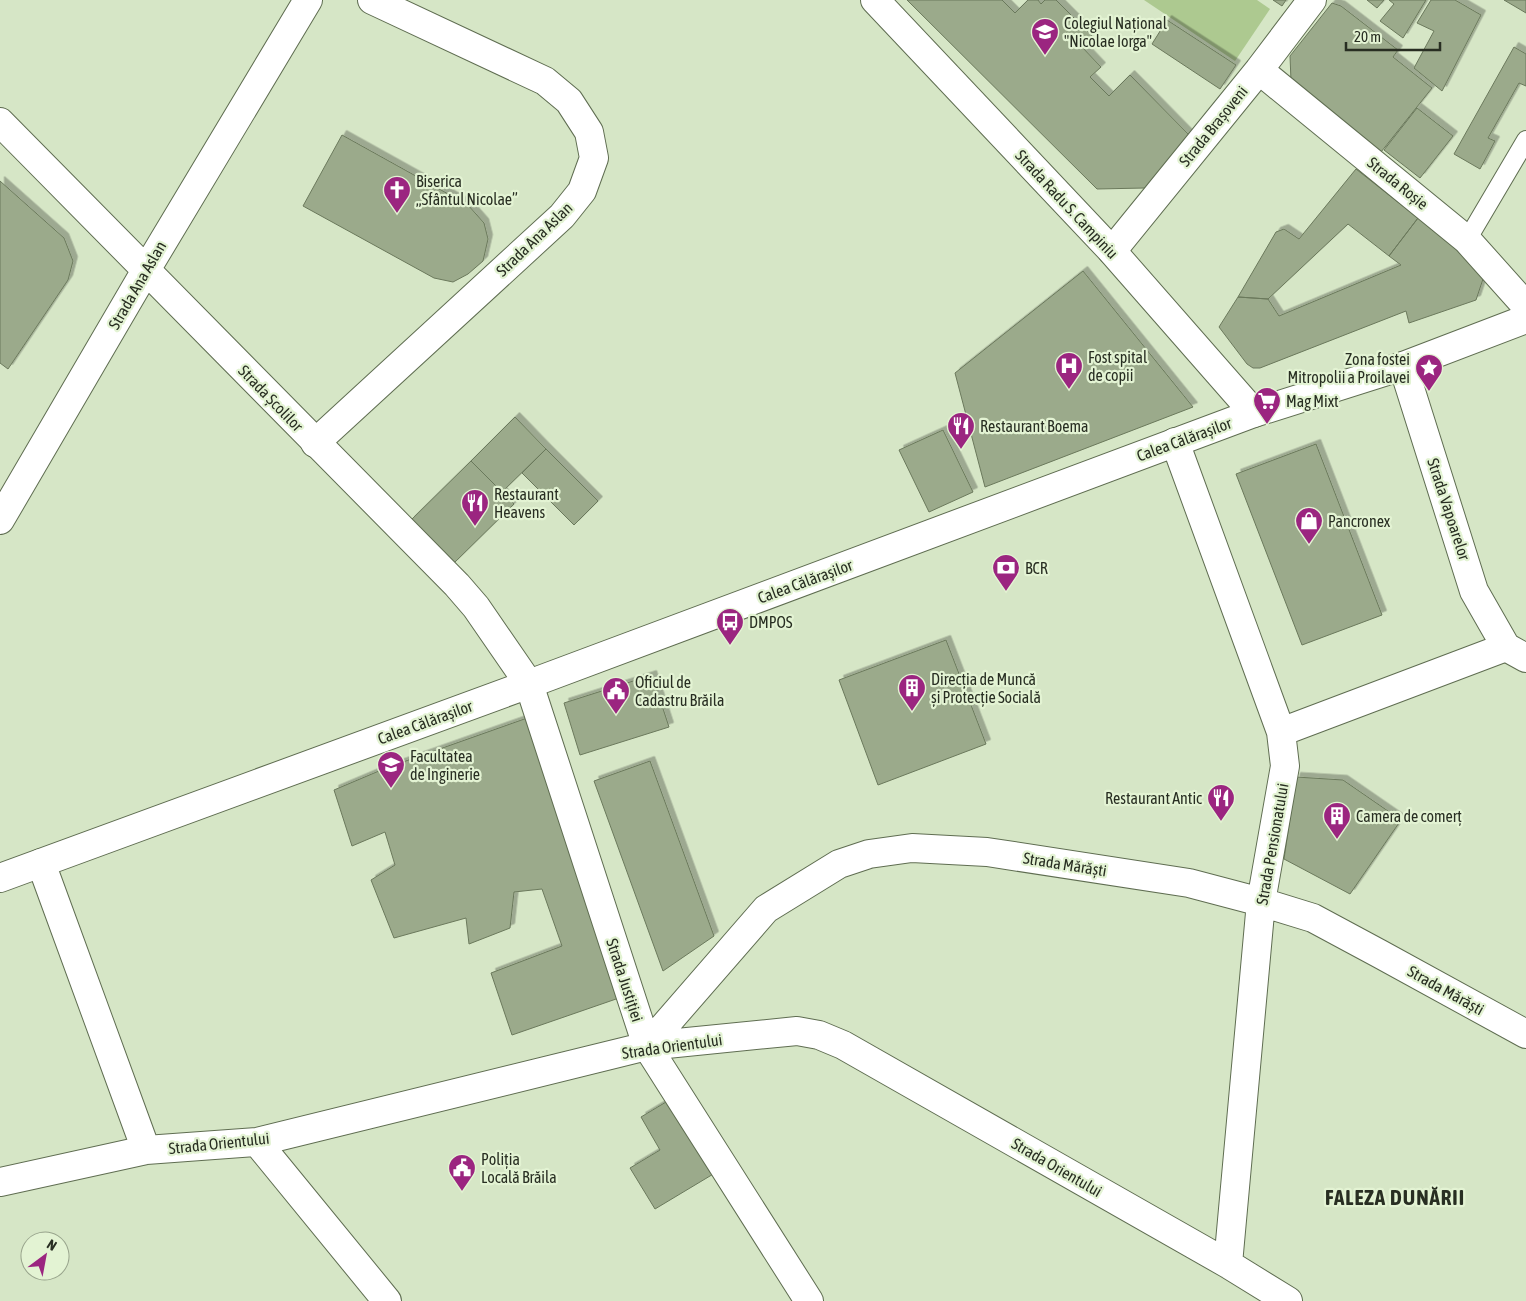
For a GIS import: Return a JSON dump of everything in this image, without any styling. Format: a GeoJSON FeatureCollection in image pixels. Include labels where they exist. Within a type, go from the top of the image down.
{"type":"FeatureCollection","features":[{"type":"Feature","properties":{"kind":"street","name":"Strada Ana Aslan"},"geometry":{"type":"LineString","coordinates":[[0,520],[146,270],[308,0]]}},
{"type":"Feature","properties":{"kind":"street","name":"Strada Ana Aslan"},"geometry":{"type":"LineString","coordinates":[[315,443],[562,216],[582,190],[594,158],[589,132],[569,100],[546,81],[372,0]]}},
{"type":"Feature","properties":{"kind":"street","name":"Strada Radu S. Campiniu"},"geometry":{"type":"LineString","coordinates":[[875,0],[1112,251],[1254,413]]}},
{"type":"Feature","properties":{"kind":"street","name":"Strada Brașoveni"},"geometry":{"type":"LineString","coordinates":[[1112,251],[1259,70],[1312,0]]}},
{"type":"Feature","properties":{"kind":"street","name":"Strada Roșie"},"geometry":{"type":"LineString","coordinates":[[1259,70],[1467,240],[1526,306]]}},
{"type":"Feature","properties":{"kind":"street","name":"Strada Școlilor"},"geometry":{"type":"LineString","coordinates":[[0,122],[457,585],[476,607],[529,684]]}},
{"type":"Feature","properties":{"kind":"street","name":"Calea Călărașilor"},"geometry":{"type":"LineString","coordinates":[[0,878],[529,684],[1254,413],[1404,366],[1526,319]]}},
{"type":"Feature","properties":{"kind":"street","name":"Strada Vapoarelor"},"geometry":{"type":"LineString","coordinates":[[1281,732],[1516,652],[1474,591],[1404,366]]}},
{"type":"Feature","properties":{"kind":"street","name":"Strada Pensionatului"},"geometry":{"type":"LineString","coordinates":[[1175,442],[1281,732],[1285,766],[1261,902],[1228,1264]]}},
{"type":"Feature","properties":{"kind":"street","name":"Strada Justiției"},"geometry":{"type":"LineString","coordinates":[[529,684],[647,1046],[809,1301]]}},
{"type":"Feature","properties":{"kind":"street","name":"Strada Mărăști"},"geometry":{"type":"LineString","coordinates":[[647,1046],[766,909],[839,864],[869,854],[912,848],[987,852],[1189,883],[1261,902],[1313,918],[1526,1034]]}},
{"type":"Feature","properties":{"kind":"street"},"geometry":{"type":"LineString","coordinates":[[41,863],[146,1150]]}},
{"type":"Feature","properties":{"kind":"street","name":"Strada Orientului"},"geometry":{"type":"LineString","coordinates":[[0,1182],[146,1150],[257,1142],[647,1046],[797,1032],[819,1035],[843,1045],[1228,1264],[1288,1301]]}},
{"type":"Feature","properties":{"kind":"street"},"geometry":{"type":"LineString","coordinates":[[257,1142],[387,1301]]}},
{"type":"Feature","properties":{"kind":"lane"},"geometry":{"type":"LineString","coordinates":[[1467,240],[1526,140]]}},
{"type":"Feature","properties":{"kind":"green space"},"geometry":{"type":"Polygon","coordinates":[[[1144,0],[1257,0],[1270,9],[1235,61],[1144,0]]]}},
{"type":"Feature","properties":{"kind":"building","name":"Colegiul Național \"Nicolae Iorga\""},"geometry":{"type":"Polygon","coordinates":[[[907,0],[1002,0],[1015,13],[1028,0],[1038,0],[1041,4],[1045,0],[1056,0],[1092,36],[1081,46],[1101,67],[1090,77],[1109,96],[1130,75],[1194,140],[1145,188],[1097,189],[907,0]]]}},
{"type":"Feature","properties":{"kind":"building"},"geometry":{"type":"Polygon","coordinates":[[[1273,0],[1286,0],[1282,6],[1273,0]]]}},
{"type":"Feature","properties":{"kind":"building"},"geometry":{"type":"Polygon","coordinates":[[[1367,0],[1384,0],[1377,8],[1367,0]]]}},
{"type":"Feature","properties":{"kind":"building"},"geometry":{"type":"Polygon","coordinates":[[[1389,0],[1426,0],[1403,38],[1380,21],[1394,4],[1389,0]]]}},
{"type":"Feature","properties":{"kind":"building"},"geometry":{"type":"Polygon","coordinates":[[[1431,0],[1455,0],[1481,15],[1442,91],[1414,68],[1434,31],[1417,23],[1431,0]]]}},
{"type":"Feature","properties":{"kind":"building"},"geometry":{"type":"Polygon","coordinates":[[[1504,0],[1526,0],[1526,13],[1521,10],[1504,0]]]}},
{"type":"Feature","properties":{"kind":"building"},"geometry":{"type":"Polygon","coordinates":[[[1332,3],[1341,6],[1398,50],[1393,57],[1432,88],[1381,152],[1291,81],[1290,56],[1332,3]]]}},
{"type":"Feature","properties":{"kind":"building"},"geometry":{"type":"Polygon","coordinates":[[[1167,20],[1236,65],[1220,89],[1152,44],[1167,20]]]}},
{"type":"Feature","properties":{"kind":"building"},"geometry":{"type":"Polygon","coordinates":[[[1514,47],[1526,54],[1526,86],[1519,83],[1488,138],[1495,141],[1480,169],[1454,154],[1514,47]]]}},
{"type":"Feature","properties":{"kind":"building"},"geometry":{"type":"Polygon","coordinates":[[[1417,108],[1453,136],[1420,178],[1384,150],[1417,108]]]}},
{"type":"Feature","properties":{"kind":"building","name":"Biserica „Sfântul Nicolae”"},"geometry":{"type":"Polygon","coordinates":[[[342,135],[468,205],[484,223],[488,239],[483,261],[468,274],[453,282],[434,278],[303,206],[342,135]]]}},
{"type":"Feature","properties":{"kind":"building"},"geometry":{"type":"Polygon","coordinates":[[[1356,169],[1418,218],[1389,256],[1348,224],[1268,299],[1238,297],[1276,232],[1284,229],[1299,239],[1356,169]]]}},
{"type":"Feature","properties":{"kind":"building"},"geometry":{"type":"Polygon","coordinates":[[[0,181],[64,238],[73,261],[68,280],[8,369],[0,363],[0,181]]]}},
{"type":"Feature","properties":{"kind":"building"},"geometry":{"type":"Polygon","coordinates":[[[1418,218],[1485,273],[1476,300],[1409,323],[1406,311],[1260,368],[1253,368],[1247,364],[1219,327],[1238,297],[1268,299],[1279,316],[1401,265],[1389,256],[1418,218]]]}},
{"type":"Feature","properties":{"kind":"building","name":"Fost spital de copii"},"geometry":{"type":"Polygon","coordinates":[[[1083,271],[1193,407],[985,487],[955,373],[1083,271]]]}},
{"type":"Feature","properties":{"kind":"building"},"geometry":{"type":"Polygon","coordinates":[[[515,417],[546,449],[502,492],[471,461],[515,417]]]}},
{"type":"Feature","properties":{"kind":"building"},"geometry":{"type":"Polygon","coordinates":[[[943,430],[973,492],[929,512],[899,450],[943,430]]]}},
{"type":"Feature","properties":{"kind":"building","name":"Pancronex"},"geometry":{"type":"Polygon","coordinates":[[[1316,444],[1382,615],[1302,645],[1236,474],[1316,444]]]}},
{"type":"Feature","properties":{"kind":"building"},"geometry":{"type":"Polygon","coordinates":[[[546,449],[598,501],[574,525],[522,473],[546,449]]]}},
{"type":"Feature","properties":{"kind":"building"},"geometry":{"type":"Polygon","coordinates":[[[471,461],[514,504],[453,564],[410,521],[471,461]]]}},
{"type":"Feature","properties":{"kind":"building","name":"Direcția de Muncă și Protecție Socială"},"geometry":{"type":"Polygon","coordinates":[[[946,640],[986,744],[878,785],[839,680],[946,640]]]}},
{"type":"Feature","properties":{"kind":"building","name":"Oficiul de Cadastru Brăila"},"geometry":{"type":"Polygon","coordinates":[[[652,675],[669,727],[580,755],[564,703],[652,675]]]}},
{"type":"Feature","properties":{"kind":"building"},"geometry":{"type":"Polygon","coordinates":[[[530,717],[619,998],[512,1035],[491,973],[562,946],[542,889],[514,892],[510,928],[469,944],[466,918],[394,938],[371,880],[395,865],[385,832],[352,846],[334,790],[386,768],[530,717]]]}},
{"type":"Feature","properties":{"kind":"building"},"geometry":{"type":"Polygon","coordinates":[[[650,761],[714,936],[663,971],[594,781],[650,761]]]}},
{"type":"Feature","properties":{"kind":"building","name":"Camera de comerț"},"geometry":{"type":"Polygon","coordinates":[[[1296,777],[1343,780],[1401,820],[1350,894],[1284,859],[1296,777]]]}},
{"type":"Feature","properties":{"kind":"building"},"geometry":{"type":"Polygon","coordinates":[[[671,1099],[715,1173],[655,1209],[630,1168],[660,1150],[641,1117],[671,1099]]]}},
{"type":"Feature","properties":{"kind":"place","name":"Colegiul Național \"Nicolae Iorga\""},"geometry":{"type":"Point","coordinates":[1045,56]}},
{"type":"Feature","properties":{"kind":"place","name":"Biserica „Sfântul Nicolae”"},"geometry":{"type":"Point","coordinates":[397,214]}},
{"type":"Feature","properties":{"kind":"place","name":"Fost spital de copii"},"geometry":{"type":"Point","coordinates":[1069,390]}},
{"type":"Feature","properties":{"kind":"place","name":"Zona fostei Mitropolii a Proilavei"},"geometry":{"type":"Point","coordinates":[1429,392]}},
{"type":"Feature","properties":{"kind":"place","name":"Mag Mixt"},"geometry":{"type":"Point","coordinates":[1267,425]}},
{"type":"Feature","properties":{"kind":"place","name":"Restaurant Boema"},"geometry":{"type":"Point","coordinates":[961,450]}},
{"type":"Feature","properties":{"kind":"place","name":"Restaurant Heavens"},"geometry":{"type":"Point","coordinates":[475,527]}},
{"type":"Feature","properties":{"kind":"place","name":"Pancronex"},"geometry":{"type":"Point","coordinates":[1309,545]}},
{"type":"Feature","properties":{"kind":"place","name":"BCR"},"geometry":{"type":"Point","coordinates":[1006,592]}},
{"type":"Feature","properties":{"kind":"place","name":"DMPOS"},"geometry":{"type":"Point","coordinates":[730,646]}},
{"type":"Feature","properties":{"kind":"place","name":"Direcția de Muncă și Protecție Socială"},"geometry":{"type":"Point","coordinates":[912,712]}},
{"type":"Feature","properties":{"kind":"place","name":"Oficiul de Cadastru Brăila"},"geometry":{"type":"Point","coordinates":[616,715]}},
{"type":"Feature","properties":{"kind":"place","name":"Facultatea de Inginerie"},"geometry":{"type":"Point","coordinates":[391,789]}},
{"type":"Feature","properties":{"kind":"place","name":"Restaurant Antic"},"geometry":{"type":"Point","coordinates":[1221,822]}},
{"type":"Feature","properties":{"kind":"place","name":"Camera de comerț"},"geometry":{"type":"Point","coordinates":[1337,840]}},
{"type":"Feature","properties":{"kind":"place","name":"Poliția Locală Brăila"},"geometry":{"type":"Point","coordinates":[462,1192]}},
{"type":"Feature","properties":{"kind":"district","name":"FALEZA DUNĂRII"},"geometry":{"type":"Point","coordinates":[1395,1198]}}]}
